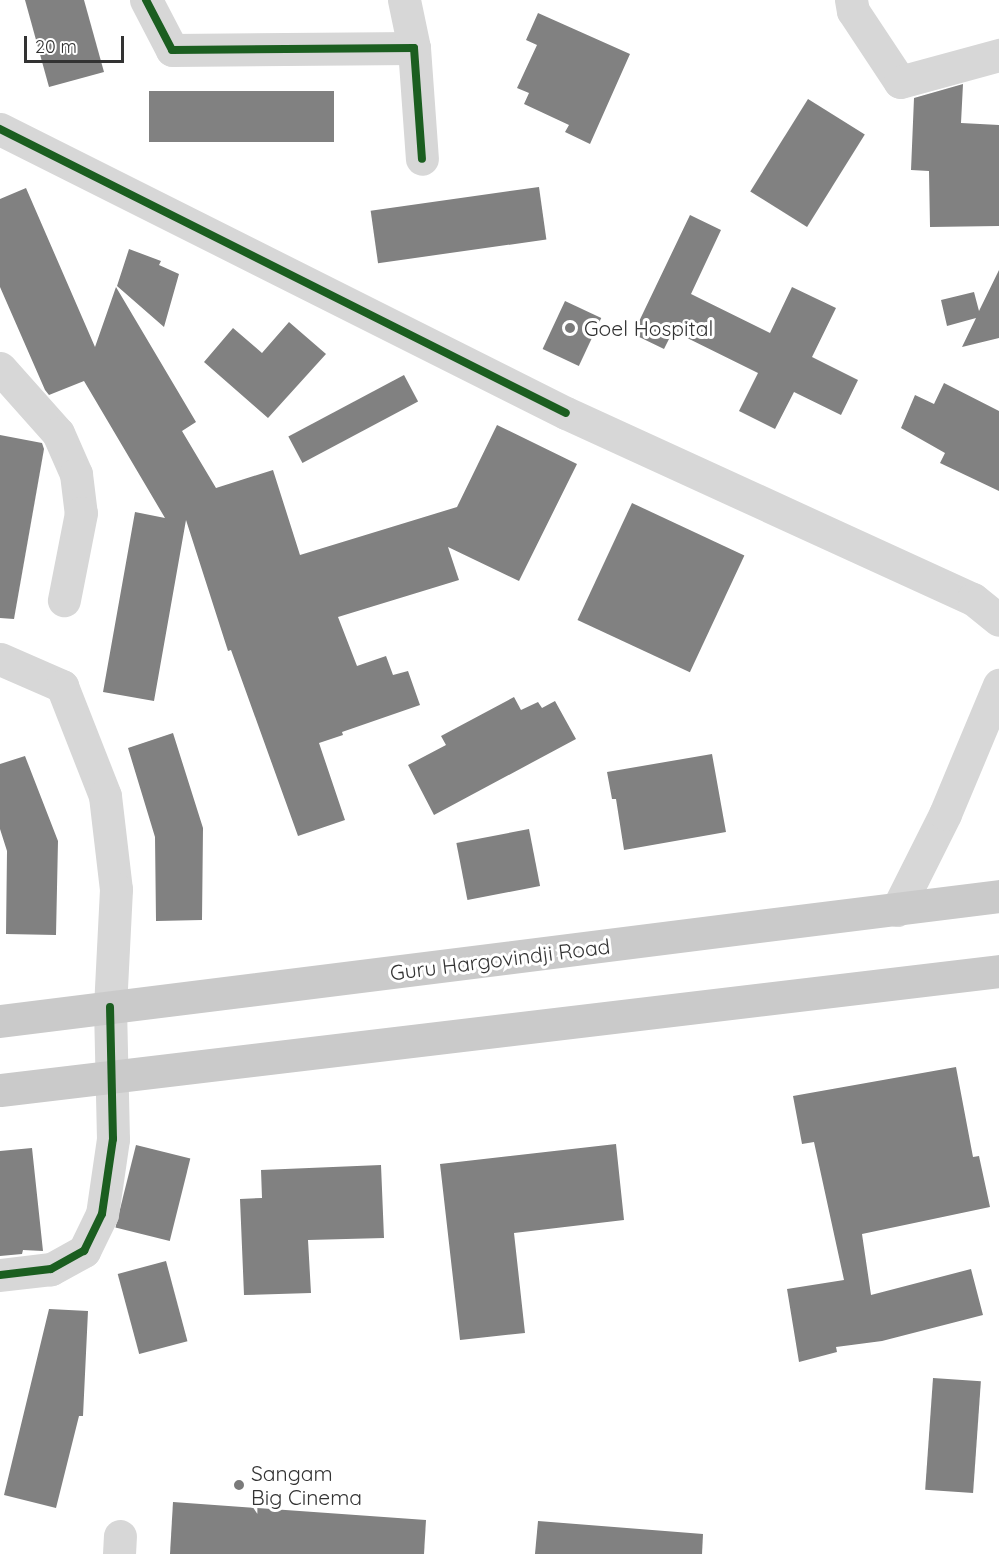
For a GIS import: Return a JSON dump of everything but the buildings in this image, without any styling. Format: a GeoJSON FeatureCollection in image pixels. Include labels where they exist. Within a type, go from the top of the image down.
{"type":"FeatureCollection","features":[{"type":"Feature","properties":{"kind":"main road","name":"Guru Hargovindji Road"},"geometry":{"type":"LineString","coordinates":[[0,1022],[999,896]]}},
{"type":"Feature","properties":{"kind":"main road"},"geometry":{"type":"LineString","coordinates":[[0,1090],[110,1075],[999,971]]}},
{"type":"Feature","properties":{"kind":"street"},"geometry":{"type":"LineString","coordinates":[[146,0],[172,50],[414,48]]}},
{"type":"Feature","properties":{"kind":"street"},"geometry":{"type":"LineString","coordinates":[[404,0],[414,48],[422,159]]}},
{"type":"Feature","properties":{"kind":"street"},"geometry":{"type":"LineString","coordinates":[[851,0],[853,11],[900,82],[999,55]]}},
{"type":"Feature","properties":{"kind":"street"},"geometry":{"type":"LineString","coordinates":[[0,129],[566,413],[973,599],[999,620]]}},
{"type":"Feature","properties":{"kind":"street"},"geometry":{"type":"LineString","coordinates":[[0,368],[58,433],[76,474],[81,513],[64,600]]}},
{"type":"Feature","properties":{"kind":"street"},"geometry":{"type":"LineString","coordinates":[[0,659],[62,686],[105,796],[116,890],[110,1007],[113,1139],[102,1214],[84,1251],[51,1269],[0,1275]]}},
{"type":"Feature","properties":{"kind":"street"},"geometry":{"type":"LineString","coordinates":[[897,910],[945,814],[999,685]]}},
{"type":"Feature","properties":{"kind":"cycle path"},"geometry":{"type":"LineString","coordinates":[[146,0],[172,50],[414,48],[422,159]]}},
{"type":"Feature","properties":{"kind":"cycle path"},"geometry":{"type":"LineString","coordinates":[[0,129],[566,413]]}},
{"type":"Feature","properties":{"kind":"cycle path"},"geometry":{"type":"LineString","coordinates":[[0,1275],[51,1269],[84,1251],[102,1214],[113,1139],[110,1007]]}},
{"type":"Feature","properties":{"kind":"place","name":"Goel Hospital"},"geometry":{"type":"Point","coordinates":[570,328]}},
{"type":"Feature","properties":{"kind":"place","name":"Sangam Big Cinema"},"geometry":{"type":"Point","coordinates":[239,1485]}}]}
